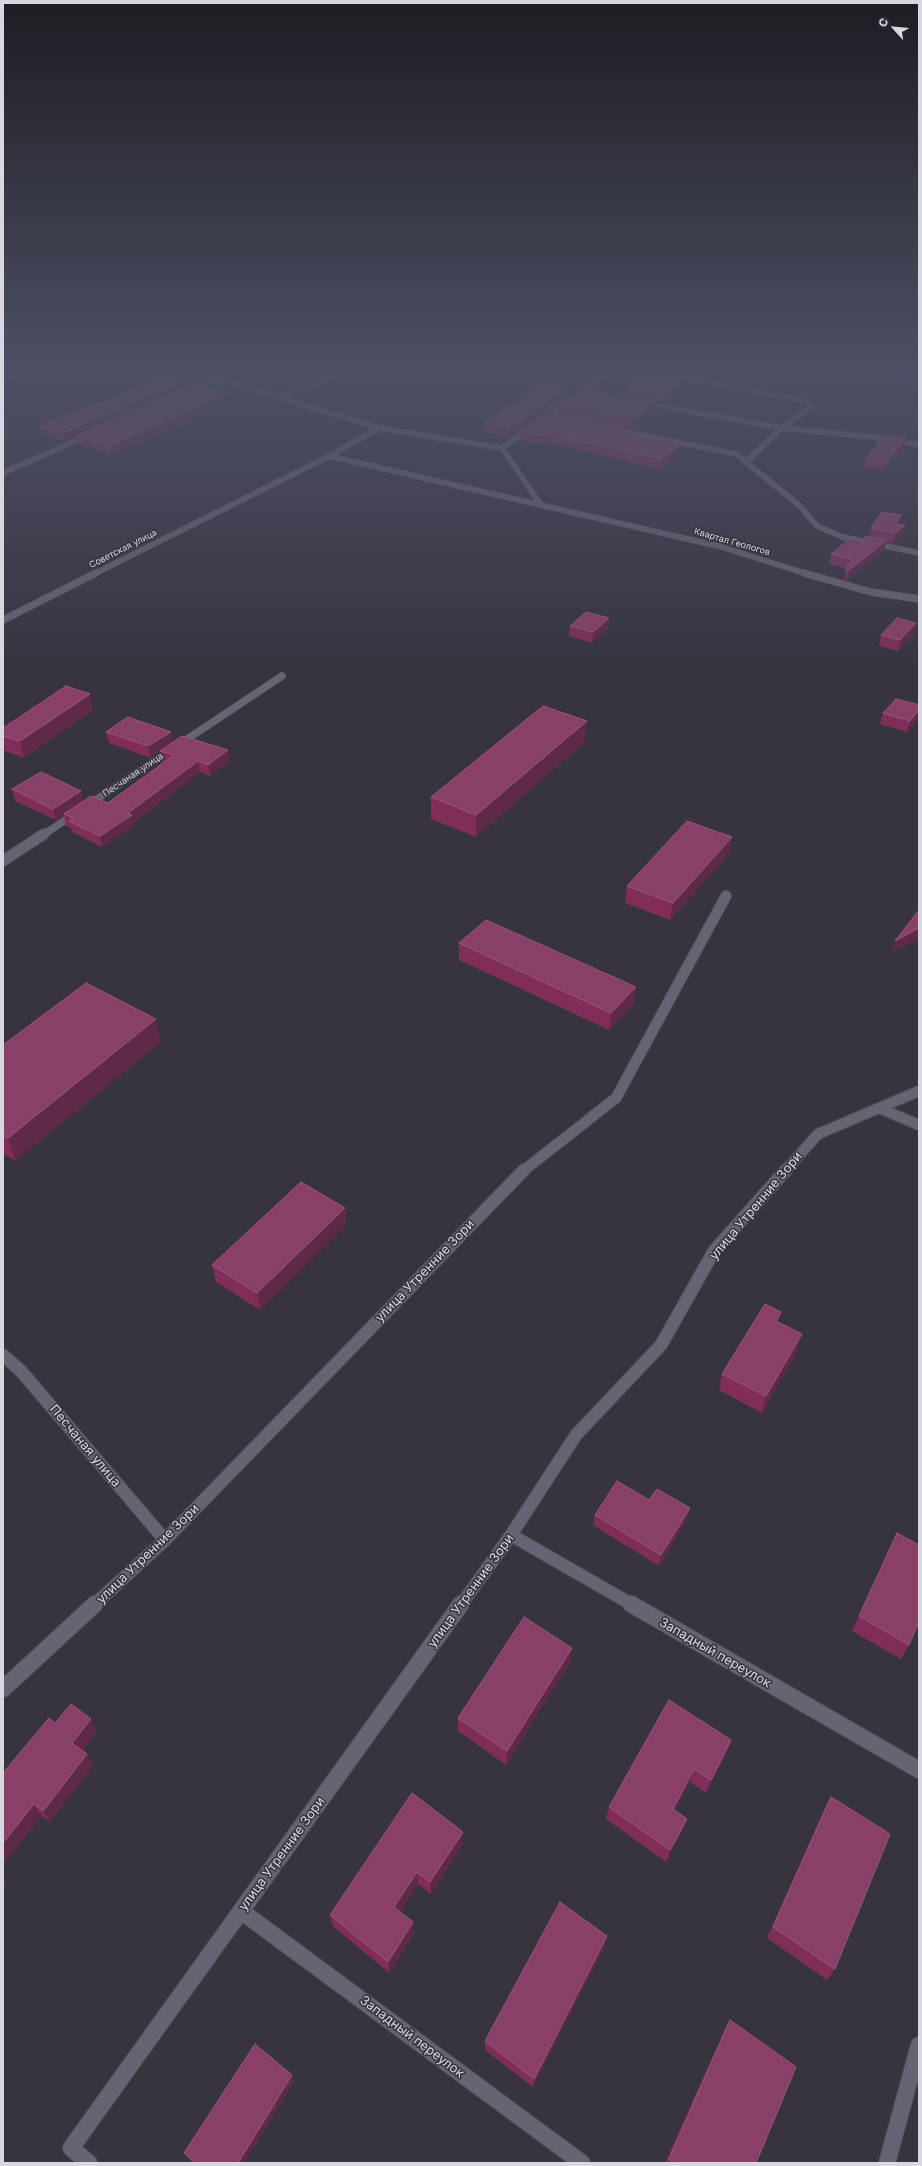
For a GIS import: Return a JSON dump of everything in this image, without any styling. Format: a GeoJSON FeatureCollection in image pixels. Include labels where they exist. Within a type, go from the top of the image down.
{"type":"FeatureCollection","features":[{"type":"Feature","properties":{"kind":"street","name":"Советская улица"},"geometry":{"type":"LineString","coordinates":[[3,620],[293,474]]}},
{"type":"Feature","properties":{"kind":"street","name":"Квартал Геологов"},"geometry":{"type":"LineString","coordinates":[[407,474],[722,546],[812,576],[872,592],[919,600]]}},
{"type":"Feature","properties":{"kind":"street"},"geometry":{"type":"LineString","coordinates":[[520,474],[541,505]]}},
{"type":"Feature","properties":{"kind":"street"},"geometry":{"type":"LineString","coordinates":[[762,474],[800,506],[817,526],[843,537],[919,553]]}},
{"type":"Feature","properties":{"kind":"street","name":"Песчаная улица"},"geometry":{"type":"LineString","coordinates":[[3,861],[282,676]]}},
{"type":"Feature","properties":{"kind":"street","name":"улица Утренние Зори"},"geometry":{"type":"LineString","coordinates":[[3,1689],[165,1540],[517,1175],[616,1098],[726,896]]}},
{"type":"Feature","properties":{"kind":"street","name":"улица Утренние Зори"},"geometry":{"type":"LineString","coordinates":[[89,2163],[71,2148],[512,1535],[576,1435],[661,1345],[714,1251],[818,1134],[919,1091]]}},
{"type":"Feature","properties":{"kind":"street"},"geometry":{"type":"LineString","coordinates":[[879,1108],[919,1125]]}},
{"type":"Feature","properties":{"kind":"street","name":"Песчаная улица"},"geometry":{"type":"LineString","coordinates":[[3,1354],[21,1371],[165,1540]]}},
{"type":"Feature","properties":{"kind":"street","name":"Западный переулок"},"geometry":{"type":"LineString","coordinates":[[512,1535],[919,1770]]}},
{"type":"Feature","properties":{"kind":"street","name":"Западный переулок"},"geometry":{"type":"LineString","coordinates":[[241,1911],[582,2163]]}},
{"type":"Feature","properties":{"kind":"street"},"geometry":{"type":"LineString","coordinates":[[887,2163],[919,2045]]}},
{"type":"Feature","properties":{"kind":"building"},"geometry":{"type":"Polygon","coordinates":[[[881,512],[901,515],[895,524],[905,525],[895,533],[871,528],[881,512]]]}},
{"type":"Feature","properties":{"kind":"building"},"geometry":{"type":"Polygon","coordinates":[[[866,536],[887,540],[849,570],[846,569],[852,560],[831,554],[851,538],[863,542],[866,536]]]}},
{"type":"Feature","properties":{"kind":"building"},"geometry":{"type":"Polygon","coordinates":[[[586,612],[609,618],[593,632],[570,626],[586,612]]]}},
{"type":"Feature","properties":{"kind":"building"},"geometry":{"type":"Polygon","coordinates":[[[897,618],[916,623],[900,640],[881,635],[897,618]]]}},
{"type":"Feature","properties":{"kind":"building"},"geometry":{"type":"Polygon","coordinates":[[[66,686],[90,694],[20,741],[3,736],[3,728],[66,686]]]}},
{"type":"Feature","properties":{"kind":"building"},"geometry":{"type":"Polygon","coordinates":[[[896,699],[919,705],[919,710],[910,721],[883,713],[896,699]]]}},
{"type":"Feature","properties":{"kind":"building"},"geometry":{"type":"Polygon","coordinates":[[[543,706],[587,721],[476,815],[431,797],[543,706]]]}},
{"type":"Feature","properties":{"kind":"building"},"geometry":{"type":"Polygon","coordinates":[[[128,717],[171,732],[148,746],[106,732],[128,717]]]}},
{"type":"Feature","properties":{"kind":"building"},"geometry":{"type":"Polygon","coordinates":[[[182,736],[228,750],[208,765],[198,761],[128,813],[132,815],[100,836],[69,821],[73,818],[64,814],[91,796],[108,803],[174,755],[160,751],[182,736]]]}},
{"type":"Feature","properties":{"kind":"building"},"geometry":{"type":"Polygon","coordinates":[[[41,772],[81,791],[53,809],[12,789],[41,772]]]}},
{"type":"Feature","properties":{"kind":"building"},"geometry":{"type":"Polygon","coordinates":[[[687,821],[732,837],[673,903],[627,886],[687,821]]]}},
{"type":"Feature","properties":{"kind":"building"},"geometry":{"type":"Polygon","coordinates":[[[919,910],[919,928],[895,941],[919,910]]]}},
{"type":"Feature","properties":{"kind":"building"},"geometry":{"type":"Polygon","coordinates":[[[486,920],[636,987],[611,1013],[459,943],[486,920]]]}},
{"type":"Feature","properties":{"kind":"building"},"geometry":{"type":"Polygon","coordinates":[[[86,983],[156,1019],[8,1138],[3,1135],[3,1045],[86,983]]]}},
{"type":"Feature","properties":{"kind":"building"},"geometry":{"type":"Polygon","coordinates":[[[301,1182],[345,1208],[257,1293],[212,1265],[301,1182]]]}},
{"type":"Feature","properties":{"kind":"building"},"geometry":{"type":"Polygon","coordinates":[[[765,1304],[781,1312],[776,1321],[802,1334],[766,1396],[722,1374],[765,1304]]]}},
{"type":"Feature","properties":{"kind":"building"},"geometry":{"type":"Polygon","coordinates":[[[617,1481],[649,1500],[657,1489],[690,1508],[661,1555],[595,1515],[617,1481]]]}},
{"type":"Feature","properties":{"kind":"building"},"geometry":{"type":"Polygon","coordinates":[[[897,1533],[919,1545],[919,1622],[909,1645],[859,1616],[897,1533]]]}},
{"type":"Feature","properties":{"kind":"building"},"geometry":{"type":"Polygon","coordinates":[[[524,1617],[572,1648],[507,1751],[458,1718],[524,1617]]]}},
{"type":"Feature","properties":{"kind":"building"},"geometry":{"type":"Polygon","coordinates":[[[669,1700],[731,1740],[711,1780],[694,1769],[673,1809],[687,1819],[670,1850],[609,1807],[669,1700]]]}},
{"type":"Feature","properties":{"kind":"building"},"geometry":{"type":"Polygon","coordinates":[[[71,1704],[91,1719],[72,1743],[87,1754],[43,1811],[34,1804],[3,1843],[3,1773],[49,1718],[55,1723],[71,1704]]]}},
{"type":"Feature","properties":{"kind":"building"},"geometry":{"type":"Polygon","coordinates":[[[412,1793],[463,1832],[430,1882],[417,1872],[394,1907],[413,1922],[388,1962],[330,1915],[412,1793]]]}},
{"type":"Feature","properties":{"kind":"building"},"geometry":{"type":"Polygon","coordinates":[[[831,1797],[890,1834],[835,1969],[773,1927],[831,1797]]]}},
{"type":"Feature","properties":{"kind":"building"},"geometry":{"type":"Polygon","coordinates":[[[560,1902],[607,1936],[534,2079],[485,2041],[560,1902]]]}},
{"type":"Feature","properties":{"kind":"building"},"geometry":{"type":"Polygon","coordinates":[[[730,2020],[796,2067],[756,2163],[674,2163],[669,2159],[730,2020]]]}},
{"type":"Feature","properties":{"kind":"building"},"geometry":{"type":"Polygon","coordinates":[[[255,2044],[292,2075],[238,2163],[195,2163],[184,2153],[255,2044]]]}}]}
